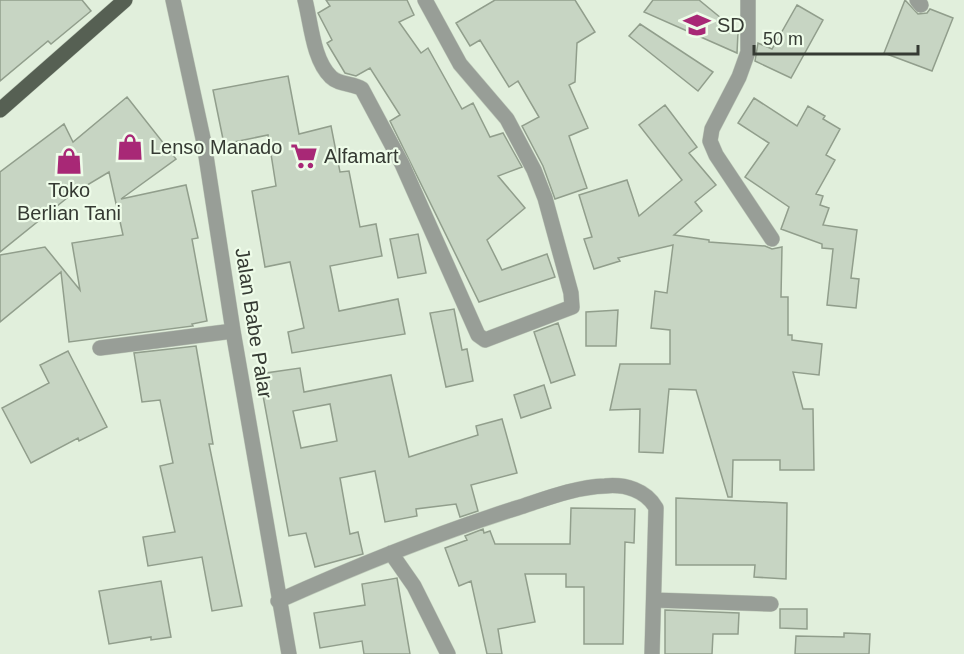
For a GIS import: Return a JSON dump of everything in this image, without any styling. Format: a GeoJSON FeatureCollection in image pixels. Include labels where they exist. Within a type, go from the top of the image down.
{"type":"FeatureCollection","features":[{"type":"Feature","properties":{"kind":"main road"},"geometry":{"type":"LineString","coordinates":[[0,110],[125,0]]}},
{"type":"Feature","properties":{"kind":"street","name":"Jalan Babe Palar"},"geometry":{"type":"LineString","coordinates":[[173,0],[204,143],[233,331],[289,654]]}},
{"type":"Feature","properties":{"kind":"street"},"geometry":{"type":"LineString","coordinates":[[305,0],[314,40],[325,68],[336,80],[362,89],[402,164],[478,335],[485,340],[572,307],[571,293],[545,198],[534,170],[507,119],[460,64],[425,0]]}},
{"type":"Feature","properties":{"kind":"street"},"geometry":{"type":"LineString","coordinates":[[748,0],[748,52],[739,77],[712,129],[710,141],[716,155],[772,239]]}},
{"type":"Feature","properties":{"kind":"street"},"geometry":{"type":"LineString","coordinates":[[100,348],[233,331]]}},
{"type":"Feature","properties":{"kind":"street"},"geometry":{"type":"LineString","coordinates":[[279,601],[391,553],[469,523],[559,495],[606,485],[626,487],[646,495],[656,508],[652,654]]}},
{"type":"Feature","properties":{"kind":"street"},"geometry":{"type":"LineString","coordinates":[[391,553],[414,586],[448,654]]}},
{"type":"Feature","properties":{"kind":"street"},"geometry":{"type":"LineString","coordinates":[[654,600],[771,604]]}},
{"type":"Feature","properties":{"kind":"building"},"geometry":{"type":"Polygon","coordinates":[[[0,0],[82,0],[91,11],[51,44],[48,41],[0,81],[0,0]]]}},
{"type":"Feature","properties":{"kind":"building"},"geometry":{"type":"Polygon","coordinates":[[[326,0],[407,0],[414,15],[399,22],[421,53],[428,48],[462,109],[473,103],[490,137],[503,133],[522,167],[498,176],[525,208],[487,240],[502,270],[547,254],[555,277],[479,302],[390,121],[400,115],[370,68],[356,76],[345,73],[327,43],[332,40],[318,13],[330,6],[326,0]]]}},
{"type":"Feature","properties":{"kind":"building"},"geometry":{"type":"Polygon","coordinates":[[[495,0],[575,0],[595,32],[577,43],[575,82],[569,85],[588,128],[569,136],[587,188],[555,199],[543,166],[522,126],[539,117],[518,81],[509,87],[480,40],[470,46],[456,23],[495,0]]]}},
{"type":"Feature","properties":{"kind":"building","name":"SD"},"geometry":{"type":"Polygon","coordinates":[[[653,0],[699,0],[738,32],[737,53],[644,12],[653,0]]]}},
{"type":"Feature","properties":{"kind":"building"},"geometry":{"type":"Polygon","coordinates":[[[905,0],[918,14],[927,13],[930,9],[953,18],[932,71],[884,53],[905,0]]]}},
{"type":"Feature","properties":{"kind":"building"},"geometry":{"type":"Polygon","coordinates":[[[797,5],[823,20],[791,78],[755,61],[758,43],[772,49],[797,5]]]}},
{"type":"Feature","properties":{"kind":"building"},"geometry":{"type":"Polygon","coordinates":[[[640,24],[713,72],[698,91],[629,36],[640,24]]]}},
{"type":"Feature","properties":{"kind":"building"},"geometry":{"type":"Polygon","coordinates":[[[288,76],[299,134],[331,126],[340,172],[349,171],[360,227],[376,224],[382,256],[330,266],[339,311],[398,299],[405,334],[292,353],[288,332],[304,328],[290,262],[265,267],[252,191],[276,186],[268,135],[224,144],[213,90],[288,76]]]}},
{"type":"Feature","properties":{"kind":"building"},"geometry":{"type":"Polygon","coordinates":[[[127,97],[176,159],[121,199],[186,185],[198,238],[192,239],[207,321],[192,324],[193,326],[69,342],[61,272],[0,322],[0,255],[45,247],[80,290],[72,243],[123,235],[109,172],[72,194],[0,252],[0,172],[64,124],[73,142],[127,97]]]}},
{"type":"Feature","properties":{"kind":"building"},"geometry":{"type":"Polygon","coordinates":[[[754,98],[797,126],[808,106],[825,116],[823,119],[840,129],[826,155],[835,160],[816,194],[823,196],[820,205],[829,208],[823,225],[857,230],[851,278],[859,279],[856,308],[827,305],[833,249],[822,248],[822,244],[781,229],[789,207],[745,177],[769,143],[738,123],[754,98]]]}},
{"type":"Feature","properties":{"kind":"building"},"geometry":{"type":"Polygon","coordinates":[[[665,105],[697,147],[689,153],[716,185],[695,202],[702,211],[674,235],[709,240],[709,242],[765,246],[772,249],[782,247],[781,297],[788,297],[788,335],[792,335],[792,340],[822,344],[819,375],[793,372],[803,409],[813,409],[814,470],[780,470],[780,460],[733,460],[732,497],[728,497],[696,390],[669,389],[663,453],[639,452],[640,409],[610,410],[620,364],[670,364],[670,330],[651,328],[655,291],[667,293],[673,245],[618,258],[620,261],[594,269],[584,239],[592,237],[579,195],[627,180],[639,216],[682,180],[639,125],[665,105]]]}},
{"type":"Feature","properties":{"kind":"building"},"geometry":{"type":"Polygon","coordinates":[[[418,234],[426,273],[398,278],[390,239],[418,234]]]}},
{"type":"Feature","properties":{"kind":"building"},"geometry":{"type":"Polygon","coordinates":[[[454,309],[462,350],[467,349],[473,381],[446,387],[430,313],[454,309]]]}},
{"type":"Feature","properties":{"kind":"building"},"geometry":{"type":"Polygon","coordinates":[[[618,310],[616,346],[586,346],[586,312],[618,310]]]}},
{"type":"Feature","properties":{"kind":"building"},"geometry":{"type":"Polygon","coordinates":[[[558,323],[575,375],[551,383],[534,332],[558,323]]]}},
{"type":"Feature","properties":{"kind":"building"},"geometry":{"type":"Polygon","coordinates":[[[196,346],[213,444],[209,444],[242,606],[212,611],[202,557],[148,566],[143,537],[175,532],[160,466],[173,463],[160,400],[142,402],[134,353],[196,346]]]}},
{"type":"Feature","properties":{"kind":"building"},"geometry":{"type":"Polygon","coordinates":[[[68,351],[107,427],[79,441],[78,438],[31,463],[2,408],[49,383],[40,365],[68,351]]]}},
{"type":"Feature","properties":{"kind":"building"},"geometry":{"type":"Polygon","coordinates":[[[300,368],[304,392],[391,375],[409,457],[478,435],[476,426],[502,419],[517,473],[471,485],[478,511],[460,517],[456,504],[416,509],[417,516],[385,522],[375,471],[340,478],[350,534],[358,532],[363,554],[315,567],[306,533],[289,536],[259,374],[300,368]],[[330,404],[293,411],[301,448],[337,441],[330,404]]]}},
{"type":"Feature","properties":{"kind":"building"},"geometry":{"type":"Polygon","coordinates":[[[544,385],[551,408],[521,418],[514,395],[544,385]]]}},
{"type":"Feature","properties":{"kind":"building"},"geometry":{"type":"Polygon","coordinates":[[[676,498],[787,503],[786,579],[754,577],[755,565],[676,565],[676,498]]]}},
{"type":"Feature","properties":{"kind":"building"},"geometry":{"type":"Polygon","coordinates":[[[571,508],[635,509],[634,543],[625,542],[623,644],[584,644],[584,587],[566,587],[566,574],[525,574],[535,622],[498,629],[502,654],[487,654],[471,581],[459,586],[445,548],[467,540],[465,536],[483,529],[484,533],[490,531],[495,544],[570,544],[571,508]]]}},
{"type":"Feature","properties":{"kind":"building"},"geometry":{"type":"Polygon","coordinates":[[[397,578],[410,654],[364,654],[362,641],[320,648],[314,613],[365,605],[362,584],[397,578]]]}},
{"type":"Feature","properties":{"kind":"building"},"geometry":{"type":"Polygon","coordinates":[[[161,581],[171,637],[151,640],[151,637],[109,644],[99,591],[161,581]]]}},
{"type":"Feature","properties":{"kind":"building"},"geometry":{"type":"Polygon","coordinates":[[[780,609],[807,609],[807,629],[780,628],[780,609]]]}},
{"type":"Feature","properties":{"kind":"building"},"geometry":{"type":"Polygon","coordinates":[[[665,610],[739,613],[738,634],[713,634],[712,654],[665,654],[665,610]]]}},
{"type":"Feature","properties":{"kind":"building"},"geometry":{"type":"Polygon","coordinates":[[[844,633],[870,634],[869,654],[795,654],[796,636],[844,637],[844,633]]]}},
{"type":"Feature","properties":{"kind":"place","name":"SD"},"geometry":{"type":"Point","coordinates":[697,25]}},
{"type":"Feature","properties":{"kind":"place","name":"Lenso Manado"},"geometry":{"type":"Point","coordinates":[130,147]}},
{"type":"Feature","properties":{"kind":"place","name":"Alfamart"},"geometry":{"type":"Point","coordinates":[304,156]}},
{"type":"Feature","properties":{"kind":"place","name":"Toko Berlian Tani"},"geometry":{"type":"Point","coordinates":[69,161]}}]}
